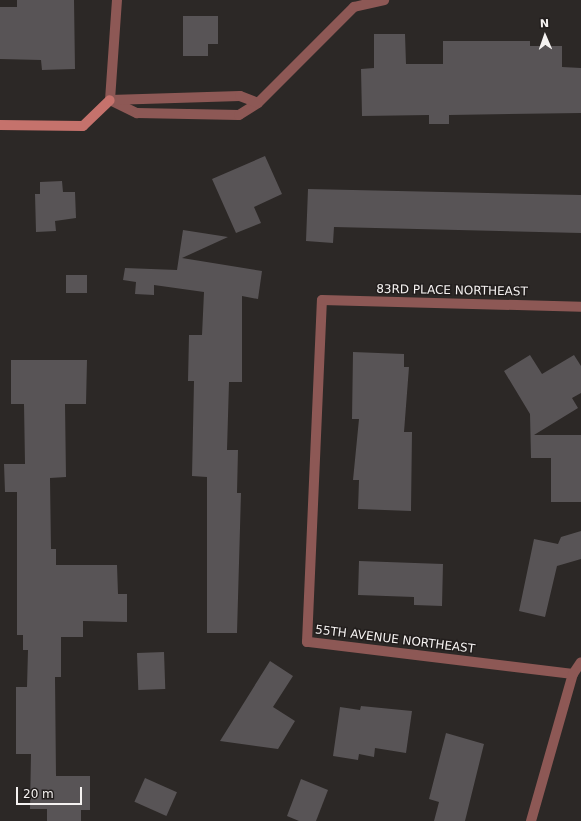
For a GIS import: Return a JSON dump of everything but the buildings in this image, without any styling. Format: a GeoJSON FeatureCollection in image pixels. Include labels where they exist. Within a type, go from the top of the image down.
{"type":"FeatureCollection","features":[{"type":"Feature","properties":{"kind":"street"},"geometry":{"type":"LineString","coordinates":[[0,125],[83,126],[110,100],[117,0]]}},
{"type":"Feature","properties":{"kind":"street"},"geometry":{"type":"LineString","coordinates":[[110,100],[137,114],[162,116],[239,115],[258,103],[354,7],[384,0]]}},
{"type":"Feature","properties":{"kind":"street"},"geometry":{"type":"LineString","coordinates":[[110,100],[240,96],[258,103]]}},
{"type":"Feature","properties":{"kind":"street","name":"83RD PLACE NORTHEAST"},"geometry":{"type":"LineString","coordinates":[[322,300],[581,307]]}},
{"type":"Feature","properties":{"kind":"street","name":"55TH AVENUE NORTHEAST"},"geometry":{"type":"LineString","coordinates":[[322,300],[307,642],[573,674]]}},
{"type":"Feature","properties":{"kind":"street"},"geometry":{"type":"LineString","coordinates":[[531,821],[573,674],[581,662]]}}]}
